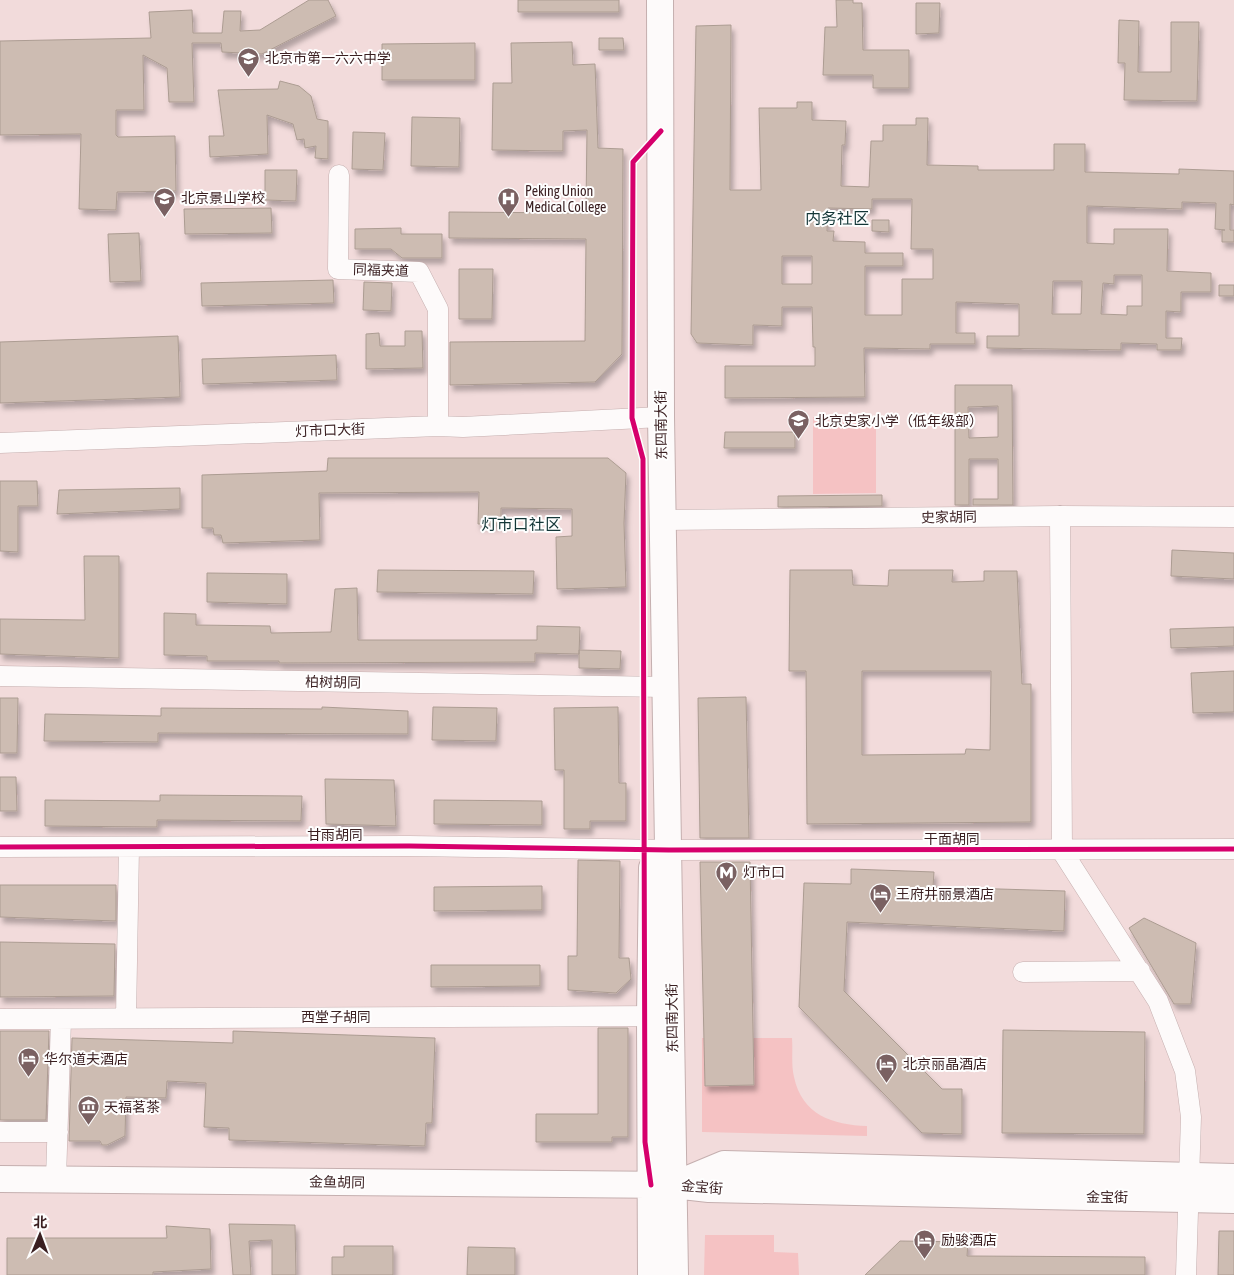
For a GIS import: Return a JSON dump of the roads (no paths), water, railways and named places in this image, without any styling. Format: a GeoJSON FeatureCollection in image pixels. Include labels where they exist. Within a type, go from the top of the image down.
{"type":"FeatureCollection","features":[{"type":"Feature","properties":{"kind":"main road","name":"东四南大街"},"geometry":{"type":"LineString","coordinates":[[651,1275],[663,1185],[661,1016],[669,850],[661,417],[660,0]]}},
{"type":"Feature","properties":{"kind":"main road","name":"金宝街"},"geometry":{"type":"LineString","coordinates":[[663,1185],[724,1164],[1189,1187],[1234,1200]]}},
{"type":"Feature","properties":{"kind":"main road","name":"金宝街"},"geometry":{"type":"LineString","coordinates":[[1189,1187],[1234,1177]]}},
{"type":"Feature","properties":{"kind":"main road","name":"金鱼胡同"},"geometry":{"type":"LineString","coordinates":[[0,1179],[663,1185]]}},
{"type":"Feature","properties":{"kind":"main road"},"geometry":{"type":"LineString","coordinates":[[663,1185],[675,1275]]}},
{"type":"Feature","properties":{"kind":"street","name":"同福夹道"},"geometry":{"type":"LineString","coordinates":[[338,175],[338,269],[419,272],[438,310],[438,426]]}},
{"type":"Feature","properties":{"kind":"street","name":"灯市口大街"},"geometry":{"type":"LineString","coordinates":[[0,442],[438,426],[463,427],[661,417]]}},
{"type":"Feature","properties":{"kind":"street"},"geometry":{"type":"LineString","coordinates":[[664,525],[1040,529],[1060,516],[1234,517]]}},
{"type":"Feature","properties":{"kind":"street"},"geometry":{"type":"LineString","coordinates":[[1060,516],[1062,851],[1158,1001],[1185,1071],[1191,1117],[1186,1275]]}},
{"type":"Feature","properties":{"kind":"street","name":"柏树胡同"},"geometry":{"type":"LineString","coordinates":[[0,676],[666,687]]}},
{"type":"Feature","properties":{"kind":"street","name":"甘雨胡同"},"geometry":{"type":"LineString","coordinates":[[0,848],[410,846],[669,850]]}},
{"type":"Feature","properties":{"kind":"street"},"geometry":{"type":"LineString","coordinates":[[126,1018],[129,847]]}},
{"type":"Feature","properties":{"kind":"street","name":"干面胡同"},"geometry":{"type":"LineString","coordinates":[[669,850],[1062,851],[1234,849]]}},
{"type":"Feature","properties":{"kind":"street"},"geometry":{"type":"LineString","coordinates":[[1023,972],[1140,971]]}},
{"type":"Feature","properties":{"kind":"street","name":"西堂子胡同"},"geometry":{"type":"LineString","coordinates":[[0,1019],[661,1016]]}},
{"type":"Feature","properties":{"kind":"street"},"geometry":{"type":"LineString","coordinates":[[56,1180],[62,1019]]}},
{"type":"Feature","properties":{"kind":"street"},"geometry":{"type":"LineString","coordinates":[[0,1132],[58,1132]]}},
{"type":"Feature","properties":{"kind":"place","name":"北京市第一六六中学"},"geometry":{"type":"Point","coordinates":[249,77]}},
{"type":"Feature","properties":{"kind":"place","name":"北京景山学校"},"geometry":{"type":"Point","coordinates":[165,217]}},
{"type":"Feature","properties":{"kind":"place","name":"Peking Union Medical College"},"geometry":{"type":"Point","coordinates":[509,218]}},
{"type":"Feature","properties":{"kind":"place","name":"北京史家小学（低年级部）"},"geometry":{"type":"Point","coordinates":[799,440]}},
{"type":"Feature","properties":{"kind":"place","name":"灯市口"},"geometry":{"type":"Point","coordinates":[727,891]}},
{"type":"Feature","properties":{"kind":"place","name":"王府井丽景酒店"},"geometry":{"type":"Point","coordinates":[880,913]}},
{"type":"Feature","properties":{"kind":"place","name":"华尔道夫酒店"},"geometry":{"type":"Point","coordinates":[28,1078]}},
{"type":"Feature","properties":{"kind":"place","name":"北京丽晶酒店"},"geometry":{"type":"Point","coordinates":[887,1083]}},
{"type":"Feature","properties":{"kind":"place","name":"天福茗茶"},"geometry":{"type":"Point","coordinates":[88,1126]}},
{"type":"Feature","properties":{"kind":"place","name":"励骏酒店"},"geometry":{"type":"Point","coordinates":[925,1259]}},
{"type":"Feature","properties":{"kind":"district","name":"内务社区"},"geometry":{"type":"Point","coordinates":[837,218]}},
{"type":"Feature","properties":{"kind":"district","name":"灯市口社区"},"geometry":{"type":"Point","coordinates":[521,524]}}]}
